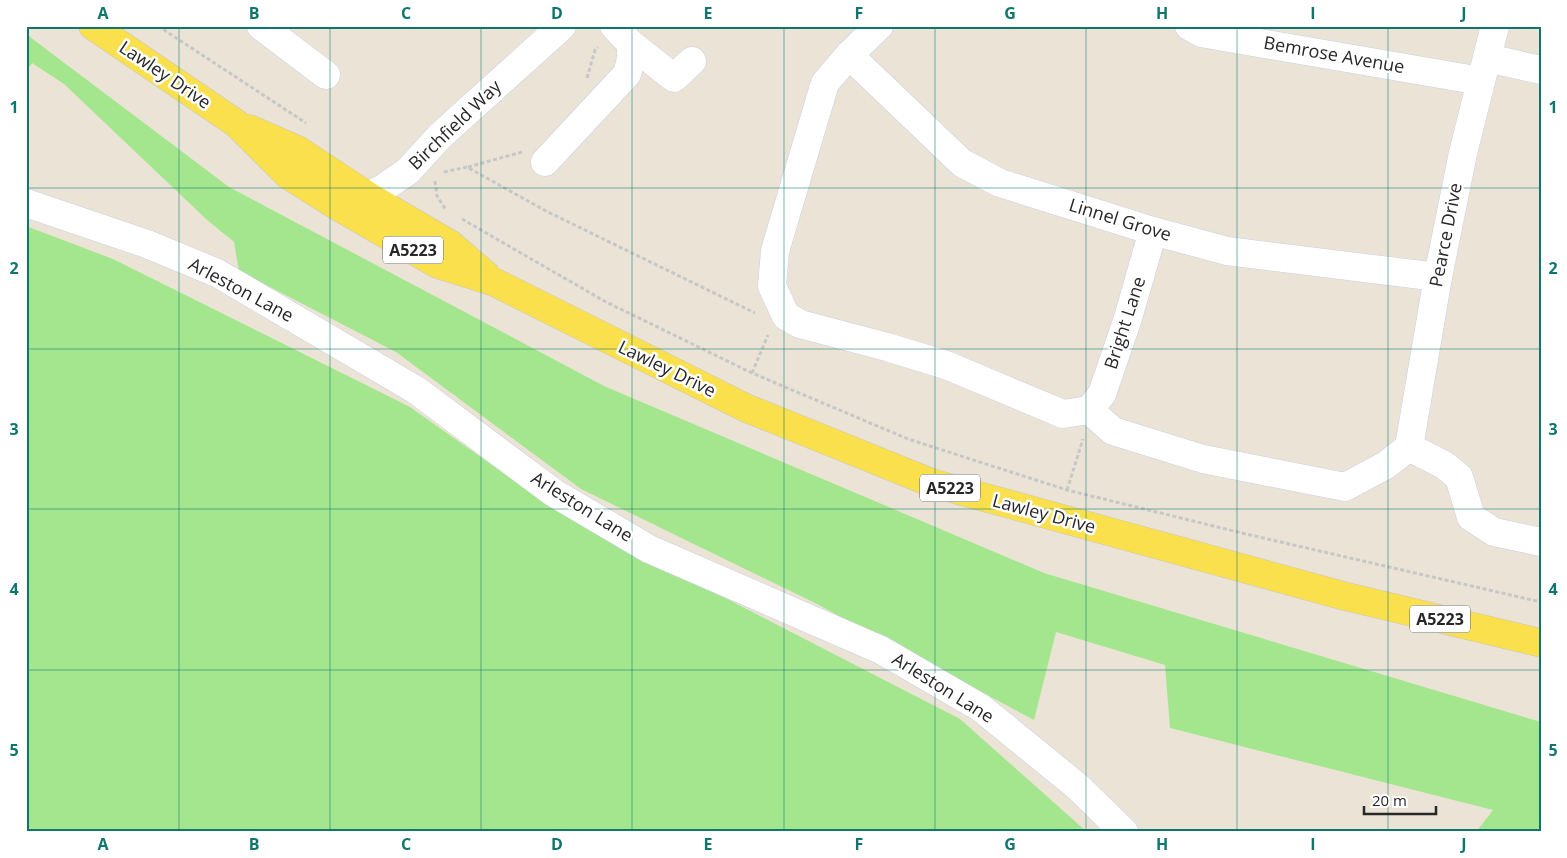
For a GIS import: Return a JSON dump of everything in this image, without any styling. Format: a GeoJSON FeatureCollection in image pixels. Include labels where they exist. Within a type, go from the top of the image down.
{"type":"FeatureCollection","features":[{"type":"Feature","properties":{"kind":"main road","name":"Lawley Drive"},"geometry":{"type":"LineString","coordinates":[[93,26],[237,124],[288,175],[436,264],[494,282],[746,408],[932,483],[1344,596],[1539,644]]}},
{"type":"Feature","properties":{"kind":"main road","name":"Lawley Drive"},"geometry":{"type":"LineString","coordinates":[[237,124],[298,150],[368,196],[450,244],[494,282]]}},
{"type":"Feature","properties":{"kind":"street"},"geometry":{"type":"LineString","coordinates":[[261,26],[326,75]]}},
{"type":"Feature","properties":{"kind":"street","name":"Birchfield Way"},"geometry":{"type":"LineString","coordinates":[[337,206],[382,190],[408,171],[440,136],[562,26]]}},
{"type":"Feature","properties":{"kind":"street"},"geometry":{"type":"LineString","coordinates":[[879,26],[849,55],[825,83],[775,251],[772,286],[780,319],[887,347],[946,365],[1063,414],[1089,410],[1113,431],[1203,459],[1345,487],[1386,466],[1408,447],[1444,465],[1459,477],[1471,517],[1494,532],[1541,542]]}},
{"type":"Feature","properties":{"kind":"street","name":"Bemrose Avenue"},"geometry":{"type":"LineString","coordinates":[[1189,26],[1201,33],[1484,69],[1541,70]]}},
{"type":"Feature","properties":{"kind":"street","name":"Pearce Drive"},"geometry":{"type":"LineString","coordinates":[[1408,447],[1462,153],[1495,26]]}},
{"type":"Feature","properties":{"kind":"street"},"geometry":{"type":"LineString","coordinates":[[620,33],[674,78],[692,61]]}},
{"type":"Feature","properties":{"kind":"street"},"geometry":{"type":"LineString","coordinates":[[535,156],[627,74],[631,59],[620,33]]}},
{"type":"Feature","properties":{"kind":"street","name":"Linnel Grove"},"geometry":{"type":"LineString","coordinates":[[849,55],[962,163],[1000,183],[1153,231],[1227,251],[1438,277]]}},
{"type":"Feature","properties":{"kind":"street","name":"Arleston Lane"},"geometry":{"type":"LineString","coordinates":[[26,203],[147,244],[217,273],[416,390],[554,494],[649,549],[882,650],[981,708],[1078,787],[1124,832]]}},
{"type":"Feature","properties":{"kind":"street","name":"Bright Lane"},"geometry":{"type":"LineString","coordinates":[[1089,410],[1102,394],[1128,318],[1153,231]]}},
{"type":"Feature","properties":{"kind":"path"},"geometry":{"type":"LineString","coordinates":[[158,26],[313,128]]}},
{"type":"Feature","properties":{"kind":"path"},"geometry":{"type":"LineString","coordinates":[[586,80],[595,50],[620,33]]}},
{"type":"Feature","properties":{"kind":"path"},"geometry":{"type":"LineString","coordinates":[[451,214],[438,196],[435,180],[436,173],[535,156]]}},
{"type":"Feature","properties":{"kind":"path"},"geometry":{"type":"LineString","coordinates":[[467,167],[546,211],[780,319],[752,373]]}},
{"type":"Feature","properties":{"kind":"path"},"geometry":{"type":"LineString","coordinates":[[458,217],[606,302],[752,373],[908,439],[1067,490],[1255,537],[1541,602]]}},
{"type":"Feature","properties":{"kind":"path"},"geometry":{"type":"LineString","coordinates":[[1067,490],[1088,422],[1089,410]]}},
{"type":"Feature","properties":{"kind":"green space"},"geometry":{"type":"Polygon","coordinates":[[[26,34],[229,187],[604,386],[1044,573],[1541,722],[1541,832],[1476,832],[1493,810],[1170,728],[1165,665],[1056,632],[1034,720],[813,602],[581,489],[396,352],[239,271],[234,242],[206,219],[64,84],[32,63],[26,72],[26,34]]]}},
{"type":"Feature","properties":{"kind":"green space"},"geometry":{"type":"Polygon","coordinates":[[[26,226],[113,259],[410,407],[560,513],[960,719],[1087,832],[26,832],[26,226]]]}}]}
